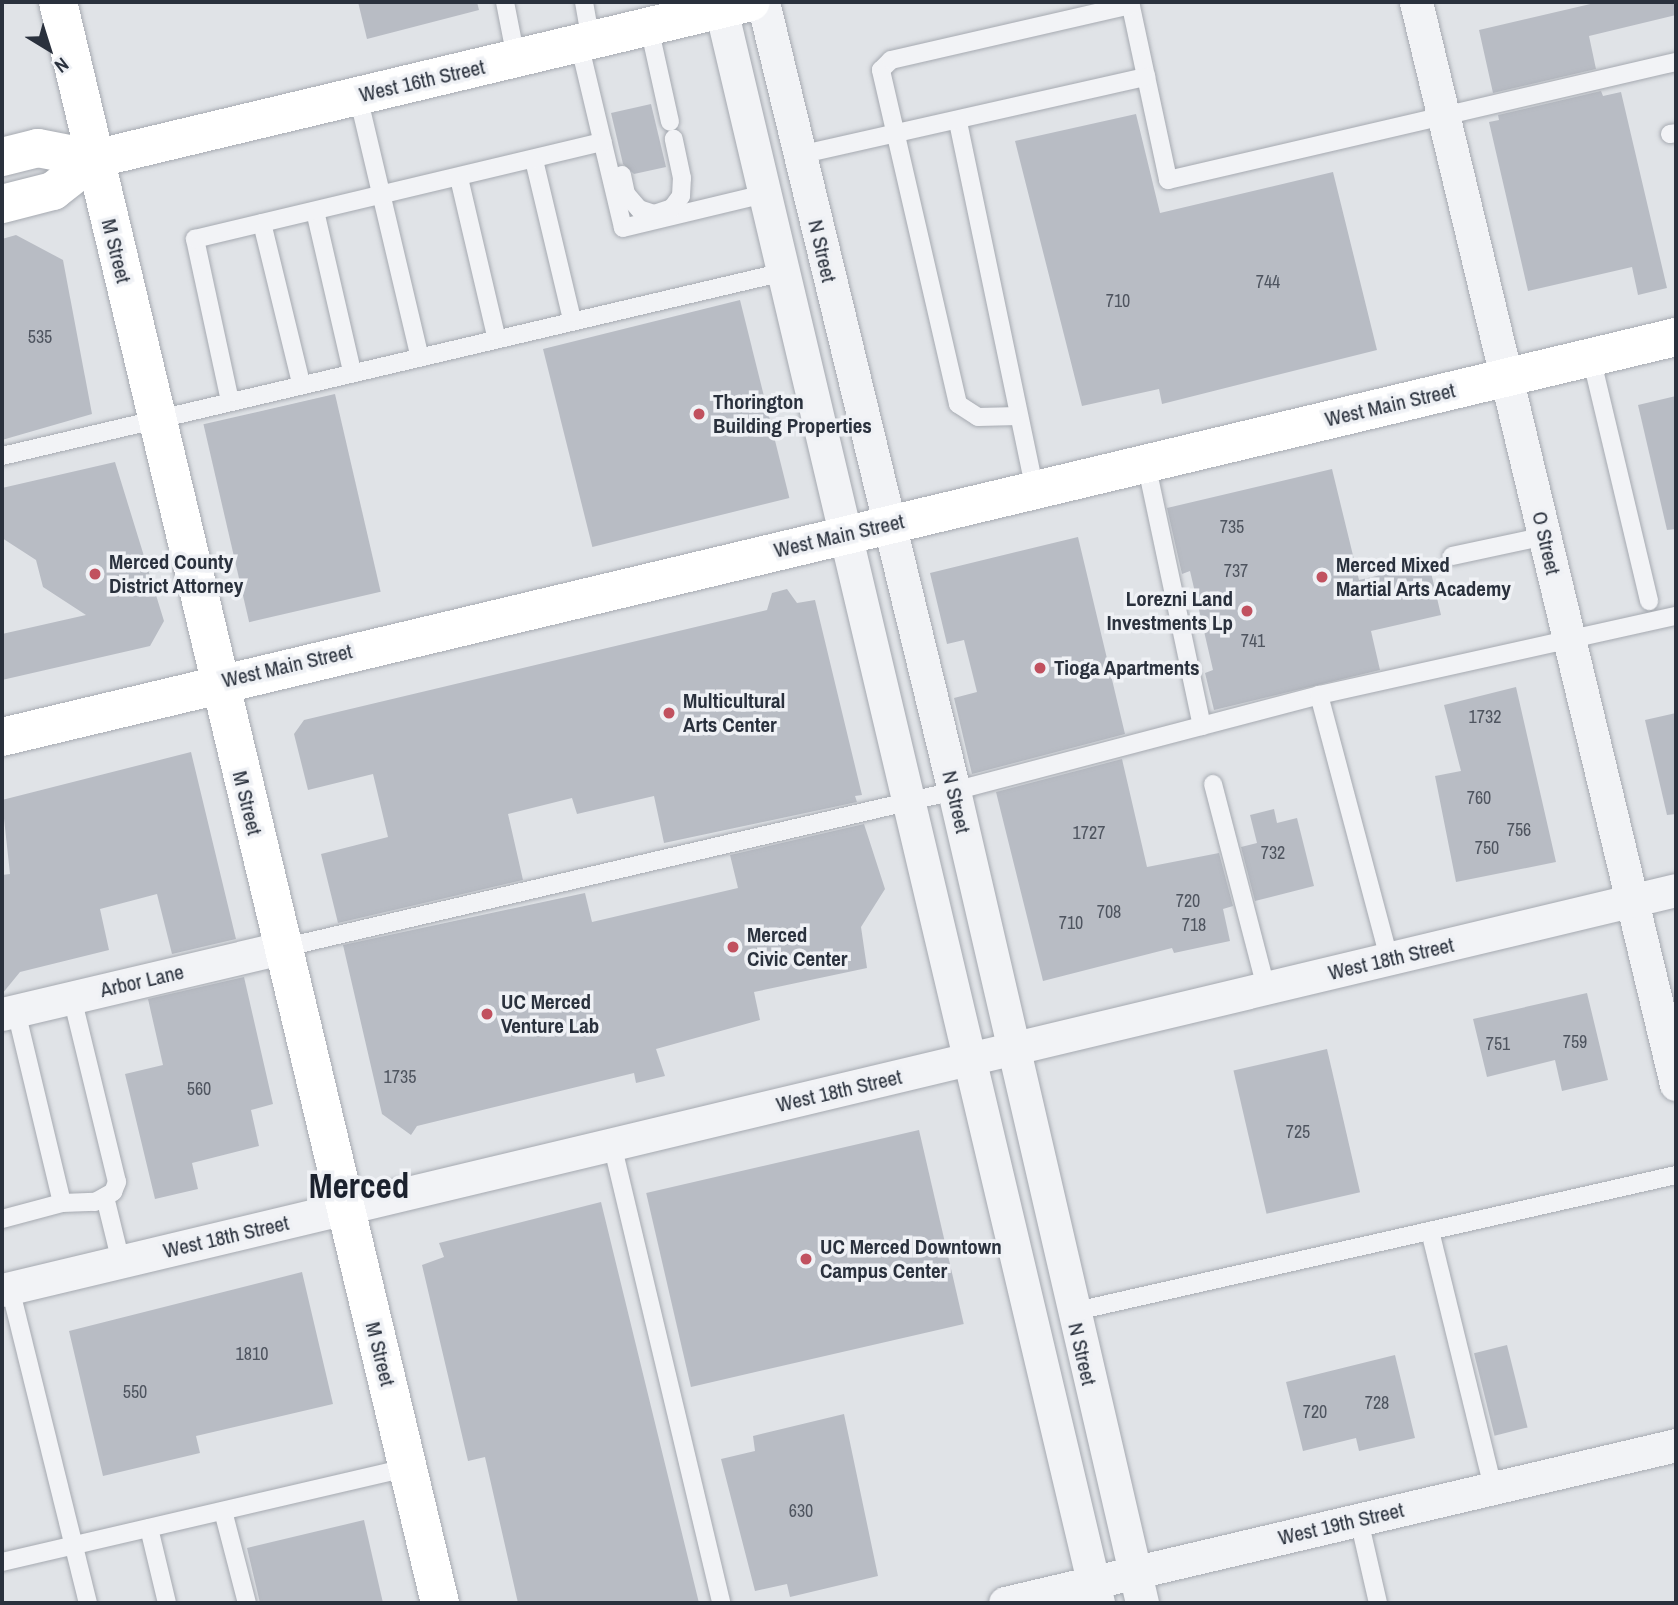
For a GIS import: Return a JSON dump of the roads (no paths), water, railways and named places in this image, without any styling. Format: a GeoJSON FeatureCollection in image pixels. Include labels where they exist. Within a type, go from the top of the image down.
{"type":"FeatureCollection","features":[{"type":"Feature","properties":{"kind":"street","name":"M Street"},"geometry":{"type":"LineString","coordinates":[[58,2],[218,682],[440,1603]]}},
{"type":"Feature","properties":{"kind":"street","name":"N Street"},"geometry":{"type":"LineString","coordinates":[[763,2],[887,524],[954,791],[1072,1312],[1138,1588]]}},
{"type":"Feature","properties":{"kind":"street","name":"O Street"},"geometry":{"type":"LineString","coordinates":[[1416,2],[1569,642],[1634,900],[1676,1084]]}},
{"type":"Feature","properties":{"kind":"street","name":"West 16th Street"},"geometry":{"type":"LineString","coordinates":[[2,157],[38,148],[94,159],[649,27],[723,6]]}},
{"type":"Feature","properties":{"kind":"street","name":"N Street"},"geometry":{"type":"LineString","coordinates":[[723,6],[783,272],[1096,1593]]}},
{"type":"Feature","properties":{"kind":"street","name":"West 16th Street"},"geometry":{"type":"LineString","coordinates":[[2,204],[53,191],[94,159]]}},
{"type":"Feature","properties":{"kind":"street","name":"West Main Street"},"geometry":{"type":"LineString","coordinates":[[2,737],[218,682],[1676,337]]}},
{"type":"Feature","properties":{"kind":"street","name":"West 18th Street"},"geometry":{"type":"LineString","coordinates":[[6,1289],[1676,890]]}},
{"type":"Feature","properties":{"kind":"street","name":"Arbor Lane"},"geometry":{"type":"LineString","coordinates":[[9,1013],[282,948]]}},
{"type":"Feature","properties":{"kind":"street","name":"West 19th Street"},"geometry":{"type":"LineString","coordinates":[[1005,1603],[1138,1588],[1359,1520],[1676,1445]]}},
{"type":"Feature","properties":{"kind":"lane"},"geometry":{"type":"LineString","coordinates":[[505,2],[516,58]]}},
{"type":"Feature","properties":{"kind":"lane"},"geometry":{"type":"LineString","coordinates":[[584,2],[585,42],[592,96],[623,228],[765,194]]}},
{"type":"Feature","properties":{"kind":"lane"},"geometry":{"type":"LineString","coordinates":[[1019,416],[978,417],[958,404],[892,135],[881,70],[891,60],[1130,4],[1168,180],[1676,62]]}},
{"type":"Feature","properties":{"kind":"lane"},"geometry":{"type":"LineString","coordinates":[[592,96],[604,106],[626,194],[639,209],[654,214],[672,208],[681,196],[672,130],[649,27]]}},
{"type":"Feature","properties":{"kind":"lane"},"geometry":{"type":"LineString","coordinates":[[799,155],[958,122],[1146,77]]}},
{"type":"Feature","properties":{"kind":"lane"},"geometry":{"type":"LineString","coordinates":[[358,96],[419,354]]}},
{"type":"Feature","properties":{"kind":"lane"},"geometry":{"type":"LineString","coordinates":[[958,122],[1035,489]]}},
{"type":"Feature","properties":{"kind":"lane"},"geometry":{"type":"LineString","coordinates":[[230,401],[195,239],[603,142]]}},
{"type":"Feature","properties":{"kind":"lane"},"geometry":{"type":"LineString","coordinates":[[534,160],[572,320]]}},
{"type":"Feature","properties":{"kind":"lane"},"geometry":{"type":"LineString","coordinates":[[459,178],[496,336]]}},
{"type":"Feature","properties":{"kind":"lane"},"geometry":{"type":"LineString","coordinates":[[315,211],[352,371]]}},
{"type":"Feature","properties":{"kind":"lane"},"geometry":{"type":"LineString","coordinates":[[262,223],[301,383]]}},
{"type":"Feature","properties":{"kind":"lane"},"geometry":{"type":"LineString","coordinates":[[2,456],[419,354],[783,272]]}},
{"type":"Feature","properties":{"kind":"lane"},"geometry":{"type":"LineString","coordinates":[[1591,357],[1649,601]]}},
{"type":"Feature","properties":{"kind":"lane"},"geometry":{"type":"LineString","coordinates":[[1146,463],[1202,726]]}},
{"type":"Feature","properties":{"kind":"lane"},"geometry":{"type":"LineString","coordinates":[[1452,556],[1545,536]]}},
{"type":"Feature","properties":{"kind":"lane"},"geometry":{"type":"LineString","coordinates":[[282,948],[954,791],[1319,695],[1569,642],[1676,616]]}},
{"type":"Feature","properties":{"kind":"lane"},"geometry":{"type":"LineString","coordinates":[[1319,695],[1389,959]]}},
{"type":"Feature","properties":{"kind":"lane"},"geometry":{"type":"LineString","coordinates":[[1213,784],[1266,988]]}},
{"type":"Feature","properties":{"kind":"lane"},"geometry":{"type":"LineString","coordinates":[[2,1219],[62,1203],[105,1197],[117,1182],[72,998]]}},
{"type":"Feature","properties":{"kind":"lane"},"geometry":{"type":"LineString","coordinates":[[9,1013],[62,1203]]}},
{"type":"Feature","properties":{"kind":"lane"},"geometry":{"type":"LineString","coordinates":[[612,1144],[720,1603]]}},
{"type":"Feature","properties":{"kind":"lane"},"geometry":{"type":"LineString","coordinates":[[1072,1312],[1676,1174]]}},
{"type":"Feature","properties":{"kind":"lane"},"geometry":{"type":"LineString","coordinates":[[105,1197],[121,1262]]}},
{"type":"Feature","properties":{"kind":"lane"},"geometry":{"type":"LineString","coordinates":[[1430,1231],[1493,1488]]}},
{"type":"Feature","properties":{"kind":"lane"},"geometry":{"type":"LineString","coordinates":[[6,1289],[88,1603]]}},
{"type":"Feature","properties":{"kind":"lane"},"geometry":{"type":"LineString","coordinates":[[2,1562],[407,1468]]}},
{"type":"Feature","properties":{"kind":"lane"},"geometry":{"type":"LineString","coordinates":[[223,1511],[247,1603]]}},
{"type":"Feature","properties":{"kind":"lane"},"geometry":{"type":"LineString","coordinates":[[1359,1520],[1378,1603]]}},
{"type":"Feature","properties":{"kind":"lane"},"geometry":{"type":"LineString","coordinates":[[149,1528],[167,1603]]}},
{"type":"Feature","properties":{"kind":"place","name":"Thorington Building Properties"},"geometry":{"type":"Point","coordinates":[699,414]}},
{"type":"Feature","properties":{"kind":"place","name":"Merced County District Attorney"},"geometry":{"type":"Point","coordinates":[95,574]}},
{"type":"Feature","properties":{"kind":"place","name":"Merced Mixed Martial Arts Academy"},"geometry":{"type":"Point","coordinates":[1322,577]}},
{"type":"Feature","properties":{"kind":"place","name":"Lorezni Land Investments Lp"},"geometry":{"type":"Point","coordinates":[1247,611]}},
{"type":"Feature","properties":{"kind":"place","name":"Tioga Apartments"},"geometry":{"type":"Point","coordinates":[1040,668]}},
{"type":"Feature","properties":{"kind":"place","name":"Multicultural Arts Center"},"geometry":{"type":"Point","coordinates":[669,713]}},
{"type":"Feature","properties":{"kind":"place","name":"Merced Civic Center"},"geometry":{"type":"Point","coordinates":[733,947]}},
{"type":"Feature","properties":{"kind":"place","name":"UC Merced Venture Lab"},"geometry":{"type":"Point","coordinates":[487,1014]}},
{"type":"Feature","properties":{"kind":"place","name":"UC Merced Downtown Campus Center"},"geometry":{"type":"Point","coordinates":[806,1259]}},
{"type":"Feature","properties":{"kind":"district","name":"Merced"},"geometry":{"type":"Point","coordinates":[359,1186]}}]}
